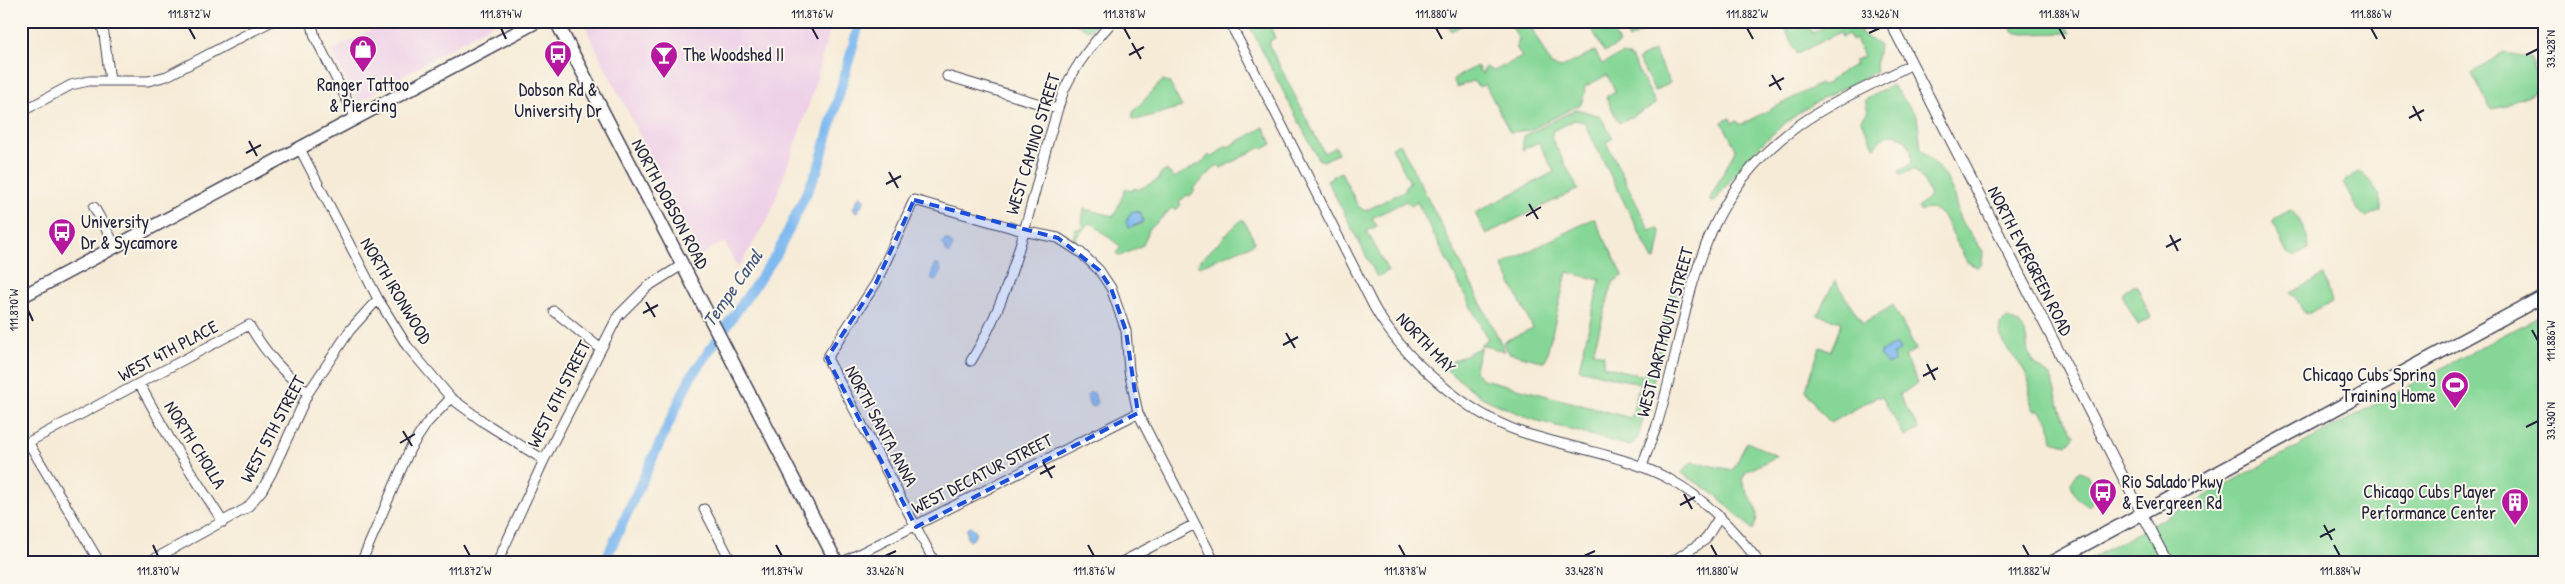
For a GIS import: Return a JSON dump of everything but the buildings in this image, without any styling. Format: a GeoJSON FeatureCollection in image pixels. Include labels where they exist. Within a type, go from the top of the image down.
{"type":"FeatureCollection","features":[{"type":"Feature","properties":{"kind":"main road"},"geometry":{"type":"LineString","coordinates":[[21,298],[538,21]]}},
{"type":"Feature","properties":{"kind":"main road","name":"NORTH DOBSON ROAD"},"geometry":{"type":"LineString","coordinates":[[556,21],[837,563]]}},
{"type":"Feature","properties":{"kind":"main road"},"geometry":{"type":"LineString","coordinates":[[2052,563],[2544,296]]}},
{"type":"Feature","properties":{"kind":"street"},"geometry":{"type":"LineString","coordinates":[[100,21],[104,34],[110,80]]}},
{"type":"Feature","properties":{"kind":"street"},"geometry":{"type":"LineString","coordinates":[[21,112],[72,85],[89,81],[148,81],[167,76],[272,21]]}},
{"type":"Feature","properties":{"kind":"street"},"geometry":{"type":"LineString","coordinates":[[311,21],[315,37],[356,118]]}},
{"type":"Feature","properties":{"kind":"street","name":"WEST CAMINO STREET"},"geometry":{"type":"LineString","coordinates":[[971,361],[986,336],[998,309],[1023,231],[1057,109],[1074,70],[1091,44],[1113,21]]}},
{"type":"Feature","properties":{"kind":"street","name":"NORTH MAY"},"geometry":{"type":"LineString","coordinates":[[1229,21],[1382,323],[1426,372],[1454,394],[1486,415],[1519,431],[1642,467],[1669,479],[1720,516],[1760,563]]}},
{"type":"Feature","properties":{"kind":"street","name":"NORTH EVERGREEN ROAD"},"geometry":{"type":"LineString","coordinates":[[1890,21],[2142,514]]}},
{"type":"Feature","properties":{"kind":"street","name":"WEST DARTMOUTH STREET"},"geometry":{"type":"LineString","coordinates":[[1642,467],[1656,428],[1695,272],[1713,228],[1742,178],[1768,151],[1798,126],[1834,104],[1912,64]]}},
{"type":"Feature","properties":{"kind":"street"},"geometry":{"type":"LineString","coordinates":[[947,76],[1057,109]]}},
{"type":"Feature","properties":{"kind":"street","name":"NORTH IRONWOOD"},"geometry":{"type":"LineString","coordinates":[[300,149],[378,299],[407,346],[451,398],[485,423],[544,460]]}},
{"type":"Feature","properties":{"kind":"street","name":"NORTH SANTA ANNA"},"geometry":{"type":"LineString","coordinates":[[935,563],[827,358],[876,283],[914,200],[1023,231]]}},
{"type":"Feature","properties":{"kind":"street"},"geometry":{"type":"LineString","coordinates":[[94,207],[116,247]]}},
{"type":"Feature","properties":{"kind":"street"},"geometry":{"type":"LineString","coordinates":[[1023,231],[1058,238],[1080,252],[1099,270],[1112,288],[1126,331],[1129,371],[1138,413],[1215,563]]}},
{"type":"Feature","properties":{"kind":"street","name":"WEST 6TH STREET"},"geometry":{"type":"LineString","coordinates":[[497,563],[544,460],[618,316],[653,283],[682,264]]}},
{"type":"Feature","properties":{"kind":"street","name":"WEST 5TH STREET"},"geometry":{"type":"LineString","coordinates":[[148,563],[247,508],[262,490],[308,392],[350,330],[378,299]]}},
{"type":"Feature","properties":{"kind":"street"},"geometry":{"type":"LineString","coordinates":[[554,311],[600,349]]}},
{"type":"Feature","properties":{"kind":"street","name":"WEST 4TH PLACE"},"geometry":{"type":"LineString","coordinates":[[25,444],[249,325],[267,354],[280,369],[308,392]]}},
{"type":"Feature","properties":{"kind":"street","name":"NORTH CHOLLA"},"geometry":{"type":"LineString","coordinates":[[140,384],[171,441],[223,522]]}},
{"type":"Feature","properties":{"kind":"street"},"geometry":{"type":"LineString","coordinates":[[361,563],[410,449],[427,423],[451,398]]}},
{"type":"Feature","properties":{"kind":"street","name":"WEST DECATUR STREET"},"geometry":{"type":"LineString","coordinates":[[841,563],[916,527],[1138,413]]}},
{"type":"Feature","properties":{"kind":"street"},"geometry":{"type":"LineString","coordinates":[[25,444],[100,563]]}},
{"type":"Feature","properties":{"kind":"street"},"geometry":{"type":"LineString","coordinates":[[704,509],[732,563]]}},
{"type":"Feature","properties":{"kind":"street"},"geometry":{"type":"LineString","coordinates":[[2142,514],[2168,563]]}},
{"type":"Feature","properties":{"kind":"street"},"geometry":{"type":"LineString","coordinates":[[1670,563],[1704,540],[1720,516]]}},
{"type":"Feature","properties":{"kind":"street"},"geometry":{"type":"LineString","coordinates":[[1120,563],[1195,524]]}},
{"type":"Feature","properties":{"kind":"highlighted area"},"geometry":{"type":"Polygon","coordinates":[[[914,200],[1058,238],[1099,270],[1111,288],[1126,331],[1138,413],[916,527],[827,358],[876,283],[914,200]]]}},
{"type":"Feature","properties":{"kind":"shaded area"},"geometry":{"type":"Polygon","coordinates":[[[375,21],[497,21],[358,102],[331,51],[371,30],[375,21]]]}},
{"type":"Feature","properties":{"kind":"shaded area"},"geometry":{"type":"Polygon","coordinates":[[[584,21],[832,21],[811,99],[770,215],[738,268],[724,242],[700,255],[589,35],[584,21]]]}},
{"type":"Feature","properties":{"kind":"green space"},"geometry":{"type":"Polygon","coordinates":[[[1068,21],[1100,21],[1089,30],[1068,21]]]}},
{"type":"Feature","properties":{"kind":"green space"},"geometry":{"type":"Polygon","coordinates":[[[1247,21],[1268,21],[1275,38],[1270,41],[1270,47],[1324,153],[1336,147],[1338,153],[1324,161],[1318,159],[1247,21]]]}},
{"type":"Feature","properties":{"kind":"green space"},"geometry":{"type":"Polygon","coordinates":[[[1445,21],[1470,21],[1451,31],[1445,21]]]}},
{"type":"Feature","properties":{"kind":"green space"},"geometry":{"type":"Polygon","coordinates":[[[1509,21],[1528,21],[1551,65],[1560,68],[1595,51],[1602,64],[1623,54],[1631,57],[1656,104],[1619,123],[1606,97],[1616,92],[1607,75],[1584,87],[1585,92],[1581,104],[1530,130],[1510,132],[1485,84],[1480,87],[1472,81],[1457,87],[1453,79],[1477,66],[1482,74],[1485,67],[1494,71],[1522,57],[1516,47],[1519,40],[1509,21]]]}},
{"type":"Feature","properties":{"kind":"green space"},"geometry":{"type":"Polygon","coordinates":[[[1588,21],[1608,21],[1619,44],[1604,52],[1588,21]]]}},
{"type":"Feature","properties":{"kind":"green space"},"geometry":{"type":"Polygon","coordinates":[[[1620,21],[1639,21],[1644,31],[1629,39],[1620,21]]]}},
{"type":"Feature","properties":{"kind":"green space"},"geometry":{"type":"Polygon","coordinates":[[[1781,21],[1794,21],[1798,29],[1808,26],[1812,33],[1836,21],[1846,21],[1848,25],[1857,21],[1862,34],[1879,45],[1877,71],[1818,102],[1786,122],[1752,154],[1714,203],[1709,200],[1736,149],[1722,122],[1730,118],[1732,123],[1737,121],[1740,125],[1820,84],[1822,86],[1832,81],[1831,79],[1856,64],[1854,61],[1864,56],[1856,39],[1852,41],[1848,34],[1842,37],[1840,32],[1797,54],[1781,21]]]}},
{"type":"Feature","properties":{"kind":"green space"},"geometry":{"type":"Polygon","coordinates":[[[2007,21],[2061,21],[2071,33],[2023,34],[2013,32],[2007,21]]]}},
{"type":"Feature","properties":{"kind":"green space"},"geometry":{"type":"Polygon","coordinates":[[[1654,51],[1670,83],[1655,91],[1638,59],[1654,51]]]}},
{"type":"Feature","properties":{"kind":"green space"},"geometry":{"type":"Polygon","coordinates":[[[2504,52],[2530,58],[2541,88],[2526,97],[2516,98],[2506,106],[2491,109],[2472,74],[2504,52]]]}},
{"type":"Feature","properties":{"kind":"green space"},"geometry":{"type":"Polygon","coordinates":[[[1163,80],[1169,82],[1182,107],[1136,120],[1132,119],[1133,112],[1163,80]]]}},
{"type":"Feature","properties":{"kind":"green space"},"geometry":{"type":"Polygon","coordinates":[[[1892,85],[1917,116],[1921,149],[1945,175],[1953,192],[1960,220],[1983,251],[1982,264],[1977,267],[1967,262],[1942,214],[1933,209],[1920,210],[1918,207],[1930,196],[1924,181],[1914,169],[1901,175],[1899,171],[1911,164],[1911,151],[1905,140],[1895,134],[1889,135],[1881,140],[1875,148],[1861,121],[1868,111],[1865,100],[1892,85]]]}},
{"type":"Feature","properties":{"kind":"green space"},"geometry":{"type":"Polygon","coordinates":[[[1577,109],[1600,116],[1613,138],[1606,142],[1650,231],[1658,228],[1661,233],[1656,259],[1653,260],[1584,122],[1575,120],[1553,131],[1551,137],[1578,189],[1486,234],[1475,213],[1554,172],[1539,142],[1522,150],[1524,136],[1577,109]]]}},
{"type":"Feature","properties":{"kind":"green space"},"geometry":{"type":"Polygon","coordinates":[[[1264,127],[1272,144],[1263,149],[1261,147],[1221,168],[1218,165],[1193,189],[1195,191],[1190,196],[1187,195],[1179,202],[1181,205],[1176,210],[1172,208],[1149,230],[1143,245],[1120,256],[1116,253],[1121,247],[1090,222],[1076,237],[1077,240],[1073,237],[1076,229],[1081,230],[1084,209],[1114,216],[1126,188],[1130,191],[1136,188],[1138,190],[1159,179],[1159,175],[1167,170],[1174,178],[1202,162],[1209,155],[1212,158],[1226,145],[1228,147],[1264,127]],[[1135,211],[1129,215],[1126,221],[1133,227],[1141,224],[1140,212],[1135,211]]]}},
{"type":"Feature","properties":{"kind":"green space"},"geometry":{"type":"Polygon","coordinates":[[[1400,143],[1505,351],[1480,345],[1488,340],[1417,202],[1411,206],[1406,201],[1372,218],[1377,226],[1367,231],[1388,271],[1377,277],[1327,180],[1341,172],[1358,206],[1365,211],[1406,190],[1405,186],[1410,183],[1392,147],[1400,143]]]}},
{"type":"Feature","properties":{"kind":"green space"},"geometry":{"type":"Polygon","coordinates":[[[2358,172],[2363,173],[2373,185],[2381,205],[2381,210],[2365,217],[2359,212],[2344,184],[2346,180],[2358,172]]]}},
{"type":"Feature","properties":{"kind":"green space"},"geometry":{"type":"Polygon","coordinates":[[[2290,210],[2300,222],[2309,244],[2309,249],[2294,256],[2286,252],[2273,223],[2274,219],[2290,210]]]}},
{"type":"Feature","properties":{"kind":"green space"},"geometry":{"type":"Polygon","coordinates":[[[1594,218],[1623,275],[1613,282],[1593,352],[1604,355],[1603,366],[1644,376],[1645,372],[1648,373],[1653,367],[1670,295],[1673,294],[1677,280],[1680,281],[1638,438],[1630,446],[1531,419],[1483,398],[1444,368],[1445,365],[1481,347],[1474,371],[1483,379],[1631,418],[1640,384],[1579,369],[1600,280],[1567,272],[1545,362],[1509,353],[1503,342],[1533,328],[1502,265],[1594,218]]]}},
{"type":"Feature","properties":{"kind":"green space"},"geometry":{"type":"Polygon","coordinates":[[[1241,220],[1244,221],[1255,242],[1253,244],[1200,266],[1197,264],[1241,220]]]}},
{"type":"Feature","properties":{"kind":"green space"},"geometry":{"type":"Polygon","coordinates":[[[2324,275],[2332,302],[2305,315],[2296,298],[2290,293],[2324,275]]]}},
{"type":"Feature","properties":{"kind":"green space"},"geometry":{"type":"Polygon","coordinates":[[[1835,281],[1863,324],[1893,305],[1916,349],[1905,356],[1918,383],[1899,395],[1919,429],[1905,437],[1882,397],[1876,397],[1831,423],[1817,408],[1806,390],[1820,347],[1831,351],[1842,322],[1817,315],[1835,281]],[[1896,344],[1882,352],[1881,356],[1892,358],[1900,350],[1896,344]]]}},
{"type":"Feature","properties":{"kind":"green space"},"geometry":{"type":"Polygon","coordinates":[[[2131,286],[2137,286],[2151,318],[2138,325],[2122,294],[2131,286]]]}},
{"type":"Feature","properties":{"kind":"green space","name":"Chicago Cubs Spring Training Home"},"geometry":{"type":"Polygon","coordinates":[[[2544,313],[2544,563],[2082,563],[2544,313]]]}},
{"type":"Feature","properties":{"kind":"green space"},"geometry":{"type":"Polygon","coordinates":[[[2008,318],[2019,324],[2025,331],[2028,352],[2034,363],[2050,376],[2062,413],[2075,436],[2067,445],[2053,441],[2049,422],[2039,410],[2034,410],[2032,406],[2027,376],[2005,346],[2000,332],[2000,324],[2008,318]]]}},
{"type":"Feature","properties":{"kind":"green space"},"geometry":{"type":"Polygon","coordinates":[[[1747,442],[1777,456],[1746,472],[1742,479],[1747,493],[1756,508],[1757,514],[1753,530],[1717,496],[1682,473],[1692,462],[1733,470],[1747,442]]]}},
{"type":"Feature","properties":{"kind":"green space"},"geometry":{"type":"Polygon","coordinates":[[[2079,471],[2085,473],[2094,490],[2094,498],[2089,506],[2079,500],[2072,487],[2071,483],[2079,471]]]}},
{"type":"Feature","properties":{"kind":"water"},"geometry":{"type":"Polygon","coordinates":[[[860,195],[865,200],[857,212],[853,209],[860,195]]]}},
{"type":"Feature","properties":{"kind":"water"},"geometry":{"type":"Polygon","coordinates":[[[1132,211],[1141,213],[1143,222],[1129,228],[1126,222],[1132,211]]]}},
{"type":"Feature","properties":{"kind":"water"},"geometry":{"type":"Polygon","coordinates":[[[944,240],[948,240],[953,246],[949,254],[945,252],[946,249],[942,243],[944,240]]]}},
{"type":"Feature","properties":{"kind":"water"},"geometry":{"type":"Polygon","coordinates":[[[935,265],[939,265],[941,271],[938,279],[933,281],[931,275],[935,265]]]}},
{"type":"Feature","properties":{"kind":"water"},"geometry":{"type":"Polygon","coordinates":[[[1896,344],[1900,351],[1893,354],[1894,362],[1886,364],[1880,356],[1881,351],[1896,344]]]}},
{"type":"Feature","properties":{"kind":"water"},"geometry":{"type":"Polygon","coordinates":[[[1090,392],[1094,393],[1097,403],[1094,407],[1089,405],[1087,395],[1090,392]]]}},
{"type":"Feature","properties":{"kind":"water"},"geometry":{"type":"Polygon","coordinates":[[[970,525],[976,531],[974,538],[970,541],[967,538],[967,528],[970,525]]]}},
{"type":"Feature","properties":{"kind":"waterway","name":"Tempe Canal"},"geometry":{"type":"LineString","coordinates":[[604,563],[690,378],[777,254],[818,169],[860,21]]}},
{"type":"Feature","properties":{"kind":"place","name":"Ranger Tattoo & Piercing"},"geometry":{"type":"Point","coordinates":[363,73]}},
{"type":"Feature","properties":{"kind":"place","name":"Dobson Rd & University Dr"},"geometry":{"type":"Point","coordinates":[558,78]}},
{"type":"Feature","properties":{"kind":"place","name":"The Woodshed II"},"geometry":{"type":"Point","coordinates":[664,79]}},
{"type":"Feature","properties":{"kind":"place","name":"University Dr & Sycamore"},"geometry":{"type":"Point","coordinates":[62,256]}},
{"type":"Feature","properties":{"kind":"place","name":"Chicago Cubs Spring Training Home"},"geometry":{"type":"Point","coordinates":[2455,409]}},
{"type":"Feature","properties":{"kind":"place","name":"Rio Salado Pkwy & Evergreen Rd"},"geometry":{"type":"Point","coordinates":[2103,516]}},
{"type":"Feature","properties":{"kind":"place","name":"Chicago Cubs Player Performance Center"},"geometry":{"type":"Point","coordinates":[2515,526]}}]}
